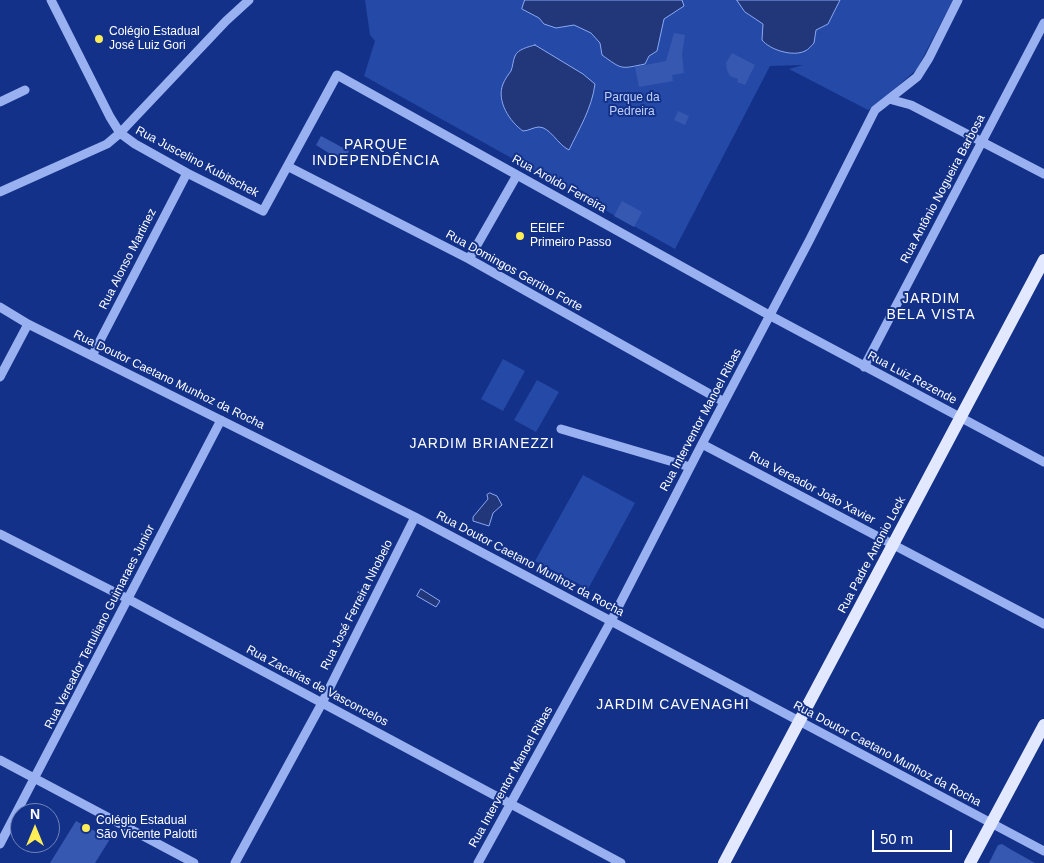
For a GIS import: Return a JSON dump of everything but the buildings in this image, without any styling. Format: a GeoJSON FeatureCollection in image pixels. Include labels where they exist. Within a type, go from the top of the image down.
{"type":"FeatureCollection","features":[{"type":"Feature","properties":{"kind":"main road","name":"Rua Padre Antonio Lock"},"geometry":{"type":"LineString","coordinates":[[724,863],[1044,260]]}},
{"type":"Feature","properties":{"kind":"main road"},"geometry":{"type":"LineString","coordinates":[[970,863],[1044,725]]}},
{"type":"Feature","properties":{"kind":"street","name":"Rua Juscelino Kubitschek"},"geometry":{"type":"LineString","coordinates":[[51,0],[110,117],[120,133],[135,144],[186,173],[263,211],[289,166]]}},
{"type":"Feature","properties":{"kind":"street"},"geometry":{"type":"LineString","coordinates":[[0,192],[107,144],[120,133],[226,21],[249,0]]}},
{"type":"Feature","properties":{"kind":"street","name":"Rua Interventor Manoel Ribas"},"geometry":{"type":"LineString","coordinates":[[478,863],[611,621],[875,110],[917,77],[958,0]]}},
{"type":"Feature","properties":{"kind":"street","name":"Rua Antônio Nogueira Barbosa"},"geometry":{"type":"LineString","coordinates":[[864,367],[1044,23]]}},
{"type":"Feature","properties":{"kind":"street","name":"Rua Aroldo Ferreira"},"geometry":{"type":"LineString","coordinates":[[289,166],[337,75],[769,316]]}},
{"type":"Feature","properties":{"kind":"street"},"geometry":{"type":"LineString","coordinates":[[0,102],[24,90]]}},
{"type":"Feature","properties":{"kind":"street"},"geometry":{"type":"LineString","coordinates":[[889,98],[911,106],[1044,174]]}},
{"type":"Feature","properties":{"kind":"street","name":"Rua Domingos Gerrino Forte"},"geometry":{"type":"LineString","coordinates":[[289,166],[469,259],[724,402]]}},
{"type":"Feature","properties":{"kind":"street","name":"Rua Alonso Martinez"},"geometry":{"type":"LineString","coordinates":[[92,356],[186,173]]}},
{"type":"Feature","properties":{"kind":"street"},"geometry":{"type":"LineString","coordinates":[[469,259],[517,175]]}},
{"type":"Feature","properties":{"kind":"street","name":"Rua Doutor Caetano Munhoz da Rocha"},"geometry":{"type":"LineString","coordinates":[[0,307],[28,324],[415,517],[1044,851]]}},
{"type":"Feature","properties":{"kind":"street","name":"Rua Luiz Rezende"},"geometry":{"type":"LineString","coordinates":[[769,316],[1044,462]]}},
{"type":"Feature","properties":{"kind":"street"},"geometry":{"type":"LineString","coordinates":[[0,377],[28,324]]}},
{"type":"Feature","properties":{"kind":"street","name":"Rua Vereador Tertuliano Guimaraes Junior"},"geometry":{"type":"LineString","coordinates":[[0,844],[221,420]]}},
{"type":"Feature","properties":{"kind":"street"},"geometry":{"type":"LineString","coordinates":[[561,429],[690,467]]}},
{"type":"Feature","properties":{"kind":"street","name":"Rua Vereador João Xavier"},"geometry":{"type":"LineString","coordinates":[[702,444],[1044,624]]}},
{"type":"Feature","properties":{"kind":"street","name":"Rua José Ferreira Nhobelo"},"geometry":{"type":"LineString","coordinates":[[235,863],[322,703],[415,517]]}},
{"type":"Feature","properties":{"kind":"street","name":"Rua Zacarias de Vasconcelos"},"geometry":{"type":"LineString","coordinates":[[0,534],[128,599],[621,863]]}},
{"type":"Feature","properties":{"kind":"street"},"geometry":{"type":"LineString","coordinates":[[0,760],[194,863]]}},
{"type":"Feature","properties":{"kind":"green space","name":"Parque da Pedreira"},"geometry":{"type":"Polygon","coordinates":[[[365,0],[953,0],[917,69],[868,110],[789,69],[803,65],[770,66],[675,249],[364,76],[375,41],[370,35],[365,0]]]}},
{"type":"Feature","properties":{"kind":"green space"},"geometry":{"type":"Polygon","coordinates":[[[503,359],[525,371],[503,411],[481,399],[503,359]]]}},
{"type":"Feature","properties":{"kind":"green space"},"geometry":{"type":"Polygon","coordinates":[[[537,380],[559,392],[536,432],[514,420],[537,380]]]}},
{"type":"Feature","properties":{"kind":"green space"},"geometry":{"type":"Polygon","coordinates":[[[583,475],[635,503],[588,589],[535,561],[583,475]]]}},
{"type":"Feature","properties":{"kind":"shaded area"},"geometry":{"type":"Polygon","coordinates":[[[525,0],[682,0],[684,6],[664,19],[657,51],[649,56],[645,64],[622,67],[602,55],[600,43],[591,33],[574,25],[556,28],[544,24],[539,18],[522,9],[525,0]]]}},
{"type":"Feature","properties":{"kind":"shaded area"},"geometry":{"type":"Polygon","coordinates":[[[737,0],[840,0],[828,24],[816,30],[814,43],[800,53],[788,53],[770,47],[762,40],[763,24],[745,12],[737,0]]]}},
{"type":"Feature","properties":{"kind":"shaded area"},"geometry":{"type":"Polygon","coordinates":[[[535,45],[583,74],[595,84],[588,110],[569,150],[543,128],[537,127],[523,131],[509,117],[503,104],[501,91],[511,71],[516,54],[535,45]]]}},
{"type":"Feature","properties":{"kind":"shaded area"},"geometry":{"type":"Polygon","coordinates":[[[490,493],[497,496],[502,505],[493,513],[489,526],[473,521],[473,517],[488,499],[487,495],[490,493]]]}},
{"type":"Feature","properties":{"kind":"shaded area"},"geometry":{"type":"Polygon","coordinates":[[[421,589],[440,601],[436,607],[417,596],[421,589]]]}},
{"type":"Feature","properties":{"kind":"place","name":"Colégio Estadual José Luiz Gori"},"geometry":{"type":"Point","coordinates":[99,39]}},
{"type":"Feature","properties":{"kind":"place","name":"EEIEF Primeiro Passo"},"geometry":{"type":"Point","coordinates":[520,236]}},
{"type":"Feature","properties":{"kind":"place","name":"Colégio Estadual São Vicente Palotti"},"geometry":{"type":"Point","coordinates":[86,828]}},
{"type":"Feature","properties":{"kind":"district","name":"PARQUE INDEPENDÊNCIA"},"geometry":{"type":"Point","coordinates":[376,154]}},
{"type":"Feature","properties":{"kind":"district","name":"JARDIM BELA VISTA"},"geometry":{"type":"Point","coordinates":[931,308]}},
{"type":"Feature","properties":{"kind":"district","name":"JARDIM BRIANEZZI"},"geometry":{"type":"Point","coordinates":[482,444]}},
{"type":"Feature","properties":{"kind":"district","name":"JARDIM CAVENAGHI"},"geometry":{"type":"Point","coordinates":[673,705]}}]}
